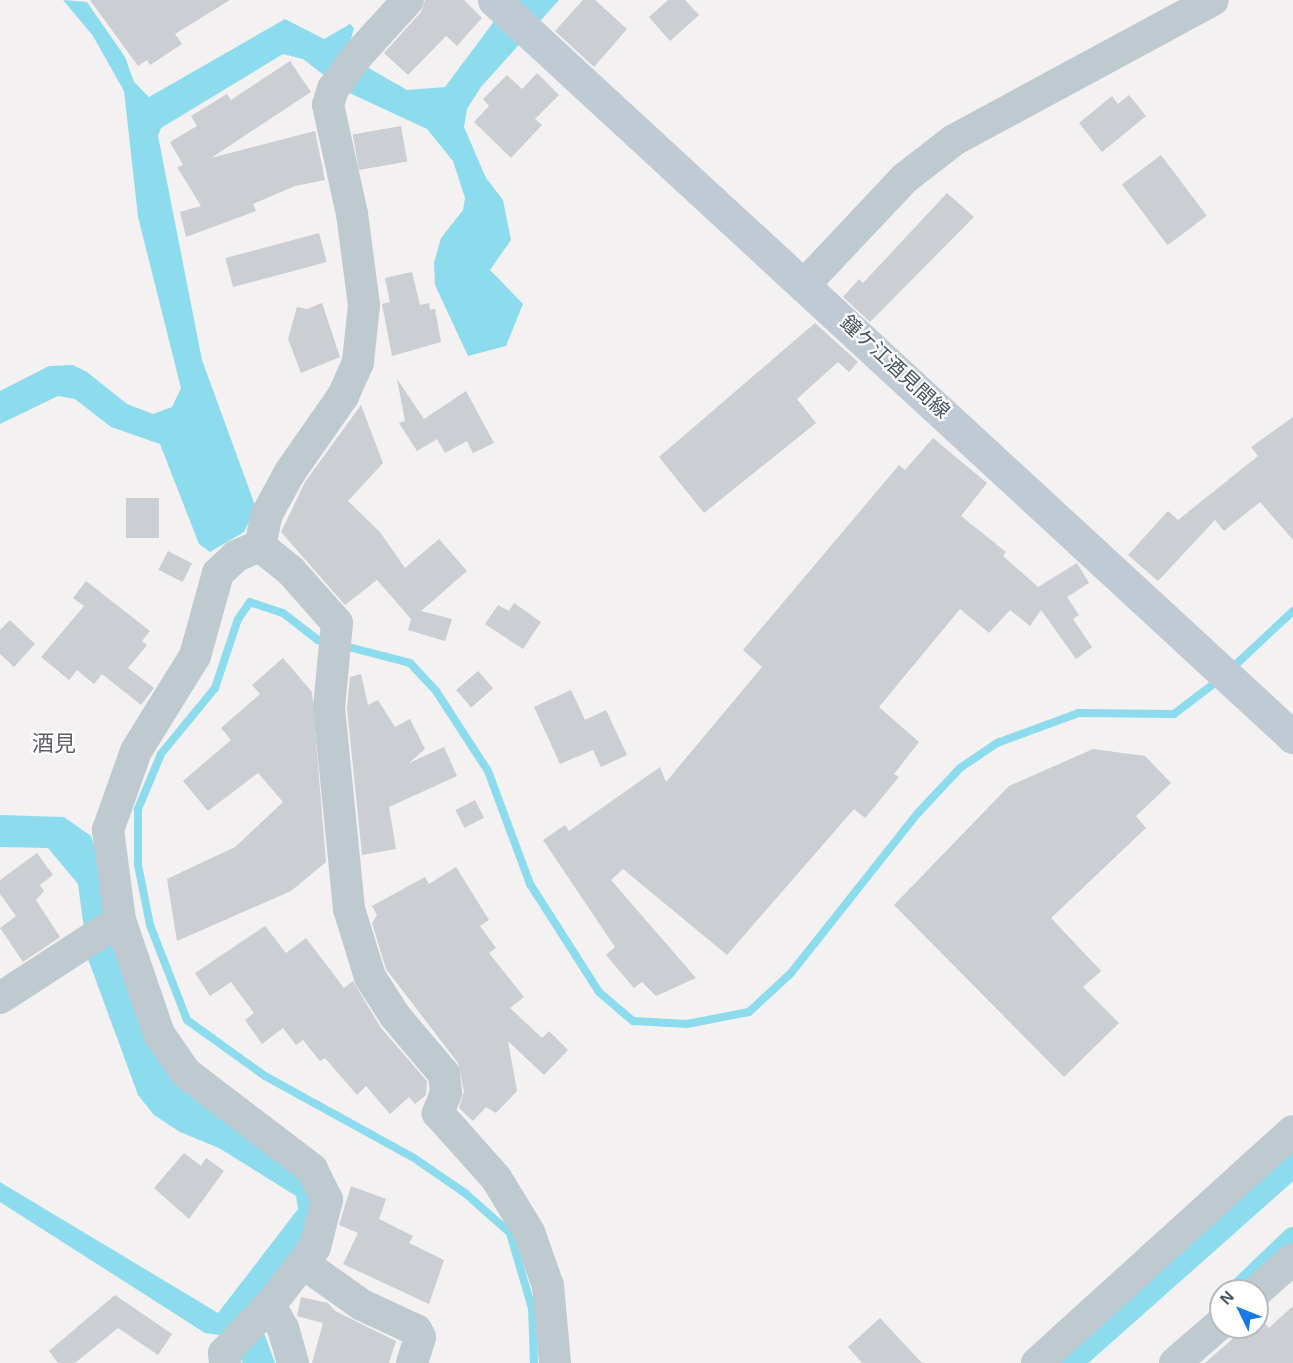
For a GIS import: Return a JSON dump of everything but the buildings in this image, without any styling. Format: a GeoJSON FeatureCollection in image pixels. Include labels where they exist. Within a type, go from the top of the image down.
{"type":"FeatureCollection","features":[{"type":"Feature","properties":{"kind":"main road","name":"鐘ケ江酒見間線"},"geometry":{"type":"LineString","coordinates":[[496,1],[806,284],[1293,737]]}},
{"type":"Feature","properties":{"kind":"street"},"geometry":{"type":"LineString","coordinates":[[260,546],[272,506],[343,396],[358,362],[364,305],[352,214],[328,105],[333,89],[358,55],[408,0]]}},
{"type":"Feature","properties":{"kind":"street"},"geometry":{"type":"LineString","coordinates":[[806,284],[905,178],[954,140],[1213,0]]}},
{"type":"Feature","properties":{"kind":"street"},"geometry":{"type":"LineString","coordinates":[[225,1363],[224,1353],[270,1305],[304,1264],[321,1234],[327,1200],[312,1169],[186,1073],[159,1034],[120,920],[108,830],[118,796],[136,751],[195,656],[218,573],[236,556],[260,546]]}},
{"type":"Feature","properties":{"kind":"street"},"geometry":{"type":"LineString","coordinates":[[260,546],[291,571],[337,623],[329,708],[349,909],[370,977],[395,1016],[444,1074],[446,1093],[438,1113],[496,1178],[529,1233],[548,1286],[555,1363]]}},
{"type":"Feature","properties":{"kind":"street"},"geometry":{"type":"LineString","coordinates":[[0,998],[120,920]]}},
{"type":"Feature","properties":{"kind":"street"},"geometry":{"type":"LineString","coordinates":[[1036,1363],[1293,1131]]}},
{"type":"Feature","properties":{"kind":"street"},"geometry":{"type":"LineString","coordinates":[[1269,1280],[1293,1259]]}},
{"type":"Feature","properties":{"kind":"street"},"geometry":{"type":"LineString","coordinates":[[304,1264],[362,1305],[416,1330],[420,1337],[412,1363]]}},
{"type":"Feature","properties":{"kind":"street"},"geometry":{"type":"LineString","coordinates":[[270,1305],[284,1328],[293,1363]]}},
{"type":"Feature","properties":{"kind":"street"},"geometry":{"type":"LineString","coordinates":[[1175,1363],[1209,1333]]}},
{"type":"Feature","properties":{"kind":"water"},"geometry":{"type":"Polygon","coordinates":[[[63,0],[87,2],[125,57],[134,82],[149,97],[285,19],[324,39],[350,24],[354,28],[349,46],[367,67],[407,90],[445,87],[510,0],[559,0],[481,87],[467,109],[464,127],[486,178],[503,200],[511,240],[490,270],[523,304],[506,346],[468,356],[435,285],[434,263],[441,238],[463,210],[465,198],[453,161],[427,129],[343,90],[303,59],[283,54],[161,128],[158,136],[202,360],[256,508],[244,532],[210,552],[199,544],[160,444],[111,427],[75,399],[58,396],[0,424],[0,391],[49,366],[73,365],[87,372],[127,404],[153,414],[172,407],[181,388],[138,217],[124,91],[93,36],[63,0]]]}},
{"type":"Feature","properties":{"kind":"water"},"geometry":{"type":"Polygon","coordinates":[[[0,815],[64,817],[91,836],[173,1077],[199,1103],[239,1127],[310,1186],[316,1225],[254,1306],[275,1363],[243,1363],[227,1336],[205,1333],[0,1202],[0,1182],[218,1313],[298,1209],[296,1196],[219,1148],[180,1132],[154,1115],[138,1095],[88,959],[78,884],[48,848],[0,847],[0,815]]]}},
{"type":"Feature","properties":{"kind":"waterway"},"geometry":{"type":"LineString","coordinates":[[329,642],[318,640],[283,613],[250,602],[238,619],[215,688],[161,754],[138,809],[138,865],[150,925],[187,1020],[265,1076],[414,1158],[465,1193],[510,1233],[532,1308],[534,1363]]}},
{"type":"Feature","properties":{"kind":"waterway"},"geometry":{"type":"LineString","coordinates":[[1231,669],[1293,611]]}},
{"type":"Feature","properties":{"kind":"waterway"},"geometry":{"type":"LineString","coordinates":[[341,645],[410,663],[436,691],[488,771],[530,884],[599,992],[633,1021],[687,1024],[749,1012],[791,973],[918,813],[960,768],[997,743],[1079,713],[1174,714],[1220,679]]}},
{"type":"Feature","properties":{"kind":"waterway"},"geometry":{"type":"LineString","coordinates":[[1067,1363],[1293,1162]]}},
{"type":"Feature","properties":{"kind":"waterway"},"geometry":{"type":"LineString","coordinates":[[1252,1279],[1293,1240]]}},
{"type":"Feature","properties":{"kind":"district","name":"酒見"},"geometry":{"type":"Point","coordinates":[54,744]}}]}
